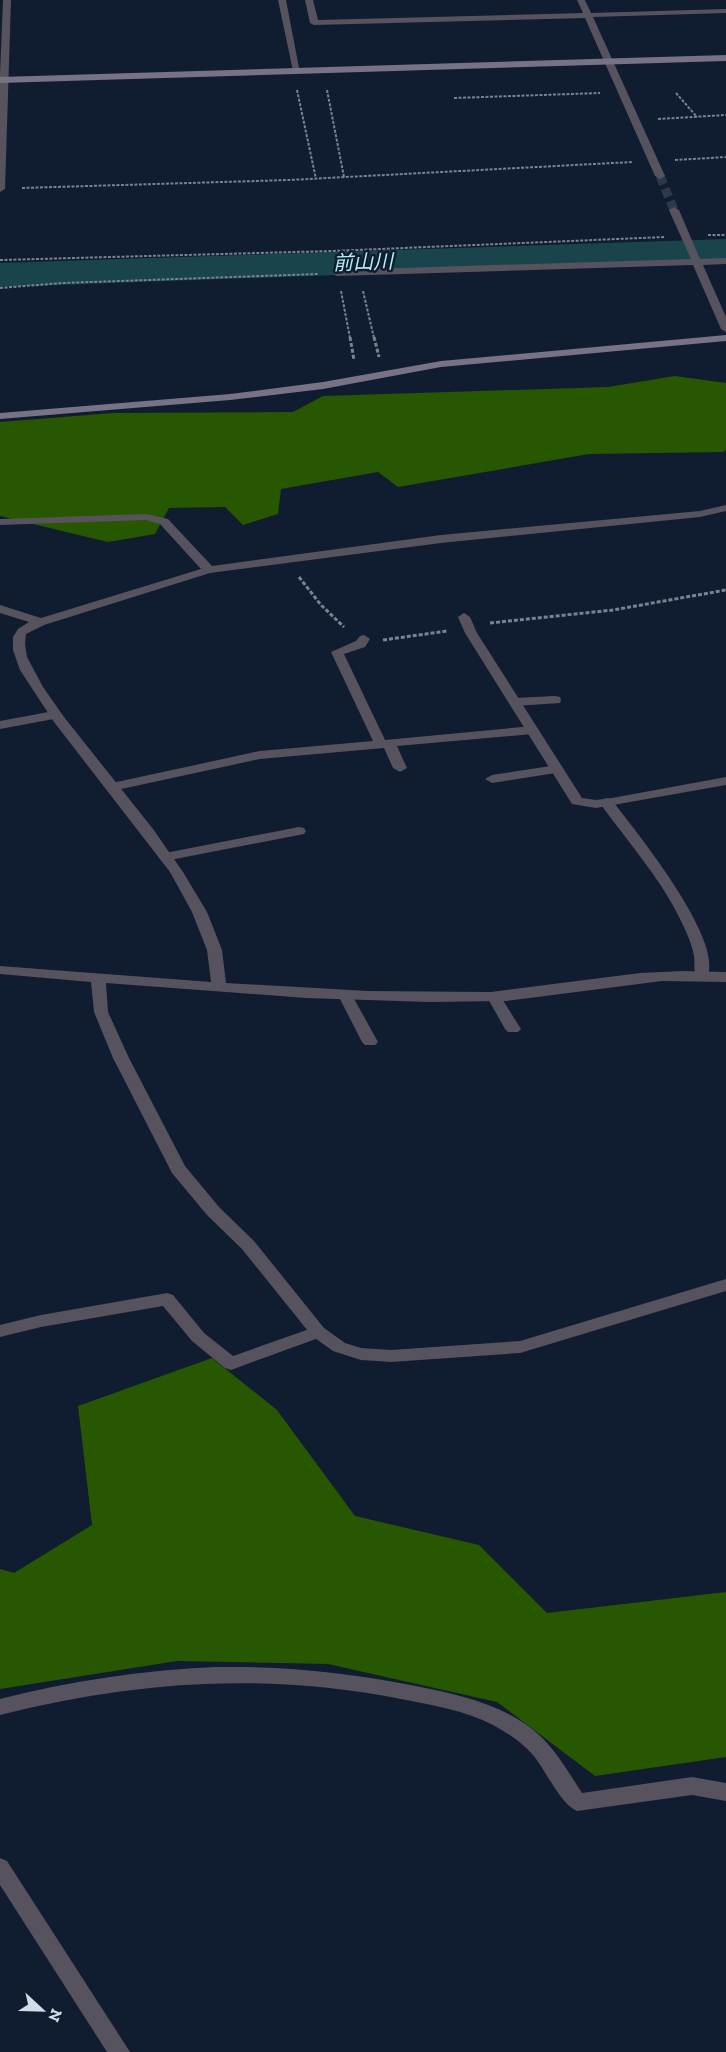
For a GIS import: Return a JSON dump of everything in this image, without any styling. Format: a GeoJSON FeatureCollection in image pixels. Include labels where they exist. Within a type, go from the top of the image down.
{"type":"FeatureCollection","features":[{"type":"Feature","properties":{"kind":"street"},"geometry":{"type":"LineString","coordinates":[[0,189],[2,80],[7,0]]}},
{"type":"Feature","properties":{"kind":"street"},"geometry":{"type":"LineString","coordinates":[[282,0],[297,71]]}},
{"type":"Feature","properties":{"kind":"street"},"geometry":{"type":"LineString","coordinates":[[309,0],[314,23],[726,11]]}},
{"type":"Feature","properties":{"kind":"street"},"geometry":{"type":"LineString","coordinates":[[581,0],[660,176]]}},
{"type":"Feature","properties":{"kind":"street"},"geometry":{"type":"LineString","coordinates":[[2,80],[726,58]]}},
{"type":"Feature","properties":{"kind":"street"},"geometry":{"type":"LineString","coordinates":[[674,210],[726,329]]}},
{"type":"Feature","properties":{"kind":"street"},"geometry":{"type":"LineString","coordinates":[[337,273],[630,262],[726,261]]}},
{"type":"Feature","properties":{"kind":"street"},"geometry":{"type":"LineString","coordinates":[[0,416],[278,392],[462,361],[726,338]]}},
{"type":"Feature","properties":{"kind":"street"},"geometry":{"type":"LineString","coordinates":[[219,987],[220,972],[203,920],[165,857],[54,716],[25,667],[20,652],[19,636],[23,630],[40,622],[209,570],[441,539],[700,514],[726,507]]}},
{"type":"Feature","properties":{"kind":"street"},"geometry":{"type":"LineString","coordinates":[[0,522],[146,517],[164,521],[209,570]]}},
{"type":"Feature","properties":{"kind":"street"},"geometry":{"type":"LineString","coordinates":[[0,609],[40,622]]}},
{"type":"Feature","properties":{"kind":"street"},"geometry":{"type":"LineString","coordinates":[[466,622],[577,801],[606,802],[726,781]]}},
{"type":"Feature","properties":{"kind":"street"},"geometry":{"type":"LineString","coordinates":[[364,639],[361,644],[337,652],[400,768]]}},
{"type":"Feature","properties":{"kind":"street"},"geometry":{"type":"LineString","coordinates":[[514,702],[555,700]]}},
{"type":"Feature","properties":{"kind":"street"},"geometry":{"type":"LineString","coordinates":[[0,724],[54,716]]}},
{"type":"Feature","properties":{"kind":"street"},"geometry":{"type":"LineString","coordinates":[[112,787],[260,755],[533,730]]}},
{"type":"Feature","properties":{"kind":"street"},"geometry":{"type":"LineString","coordinates":[[492,779],[557,769]]}},
{"type":"Feature","properties":{"kind":"street"},"geometry":{"type":"LineString","coordinates":[[606,802],[635,840],[692,924],[703,967],[702,975]]}},
{"type":"Feature","properties":{"kind":"street"},"geometry":{"type":"LineString","coordinates":[[165,857],[299,831]]}},
{"type":"Feature","properties":{"kind":"street"},"geometry":{"type":"LineString","coordinates":[[0,970],[346,997],[494,998],[602,982],[702,975],[726,977]]}},
{"type":"Feature","properties":{"kind":"street"},"geometry":{"type":"LineString","coordinates":[[98,976],[101,1012],[121,1058],[178,1169],[213,1211],[248,1245],[318,1332],[339,1347],[361,1354],[391,1356],[520,1347],[726,1285]]}},
{"type":"Feature","properties":{"kind":"street"},"geometry":{"type":"LineString","coordinates":[[346,997],[370,1042]]}},
{"type":"Feature","properties":{"kind":"street"},"geometry":{"type":"LineString","coordinates":[[494,998],[513,1029]]}},
{"type":"Feature","properties":{"kind":"street"},"geometry":{"type":"LineString","coordinates":[[0,1331],[40,1321],[167,1299],[198,1337],[231,1364],[318,1332]]}},
{"type":"Feature","properties":{"kind":"street"},"geometry":{"type":"LineString","coordinates":[[0,1707],[96,1685],[203,1676],[289,1675],[356,1682],[451,1701],[495,1716],[525,1735],[549,1759],[577,1802],[692,1786],[726,1792]]}},
{"type":"Feature","properties":{"kind":"street"},"geometry":{"type":"LineString","coordinates":[[0,1867],[119,2052]]}},
{"type":"Feature","properties":{"kind":"path"},"geometry":{"type":"LineString","coordinates":[[302,84],[296,87],[316,179]]}},
{"type":"Feature","properties":{"kind":"path"},"geometry":{"type":"LineString","coordinates":[[326,86],[344,177]]}},
{"type":"Feature","properties":{"kind":"path"},"geometry":{"type":"LineString","coordinates":[[454,98],[621,92]]}},
{"type":"Feature","properties":{"kind":"path"},"geometry":{"type":"LineString","coordinates":[[676,93],[697,117]]}},
{"type":"Feature","properties":{"kind":"path"},"geometry":{"type":"LineString","coordinates":[[634,120],[726,115]]}},
{"type":"Feature","properties":{"kind":"path"},"geometry":{"type":"LineString","coordinates":[[12,189],[316,179],[726,157]]}},
{"type":"Feature","properties":{"kind":"path"},"geometry":{"type":"LineString","coordinates":[[706,236],[726,235]]}},
{"type":"Feature","properties":{"kind":"path"},"geometry":{"type":"LineString","coordinates":[[0,260],[332,251],[675,237]]}},
{"type":"Feature","properties":{"kind":"path"},"geometry":{"type":"LineString","coordinates":[[0,288],[63,283],[337,273],[358,379]]}},
{"type":"Feature","properties":{"kind":"path"},"geometry":{"type":"LineString","coordinates":[[359,273],[383,373]]}},
{"type":"Feature","properties":{"kind":"path"},"geometry":{"type":"LineString","coordinates":[[287,560],[321,605],[355,638],[364,639],[417,637],[466,622],[613,610],[726,590]]}},
{"type":"Feature","properties":{"kind":"green space"},"geometry":{"type":"Polygon","coordinates":[[[675,376],[726,383],[726,450],[723,452],[589,454],[398,487],[378,472],[281,489],[278,514],[243,525],[225,507],[169,508],[155,534],[108,542],[0,516],[0,422],[113,413],[293,412],[323,396],[608,387],[675,376]]]}},
{"type":"Feature","properties":{"kind":"green space"},"geometry":{"type":"Polygon","coordinates":[[[212,1358],[277,1410],[355,1516],[479,1545],[547,1613],[726,1592],[726,1757],[595,1776],[497,1702],[328,1664],[177,1661],[0,1689],[0,1569],[14,1573],[92,1525],[78,1406],[212,1358]]]}},
{"type":"Feature","properties":{"kind":"waterway","name":"前山川"},"geometry":{"type":"LineString","coordinates":[[0,275],[726,250]]}},
{"type":"Feature","properties":{"kind":"tunnel"},"geometry":{"type":"LineString","coordinates":[[660,176],[674,210]]}}]}
